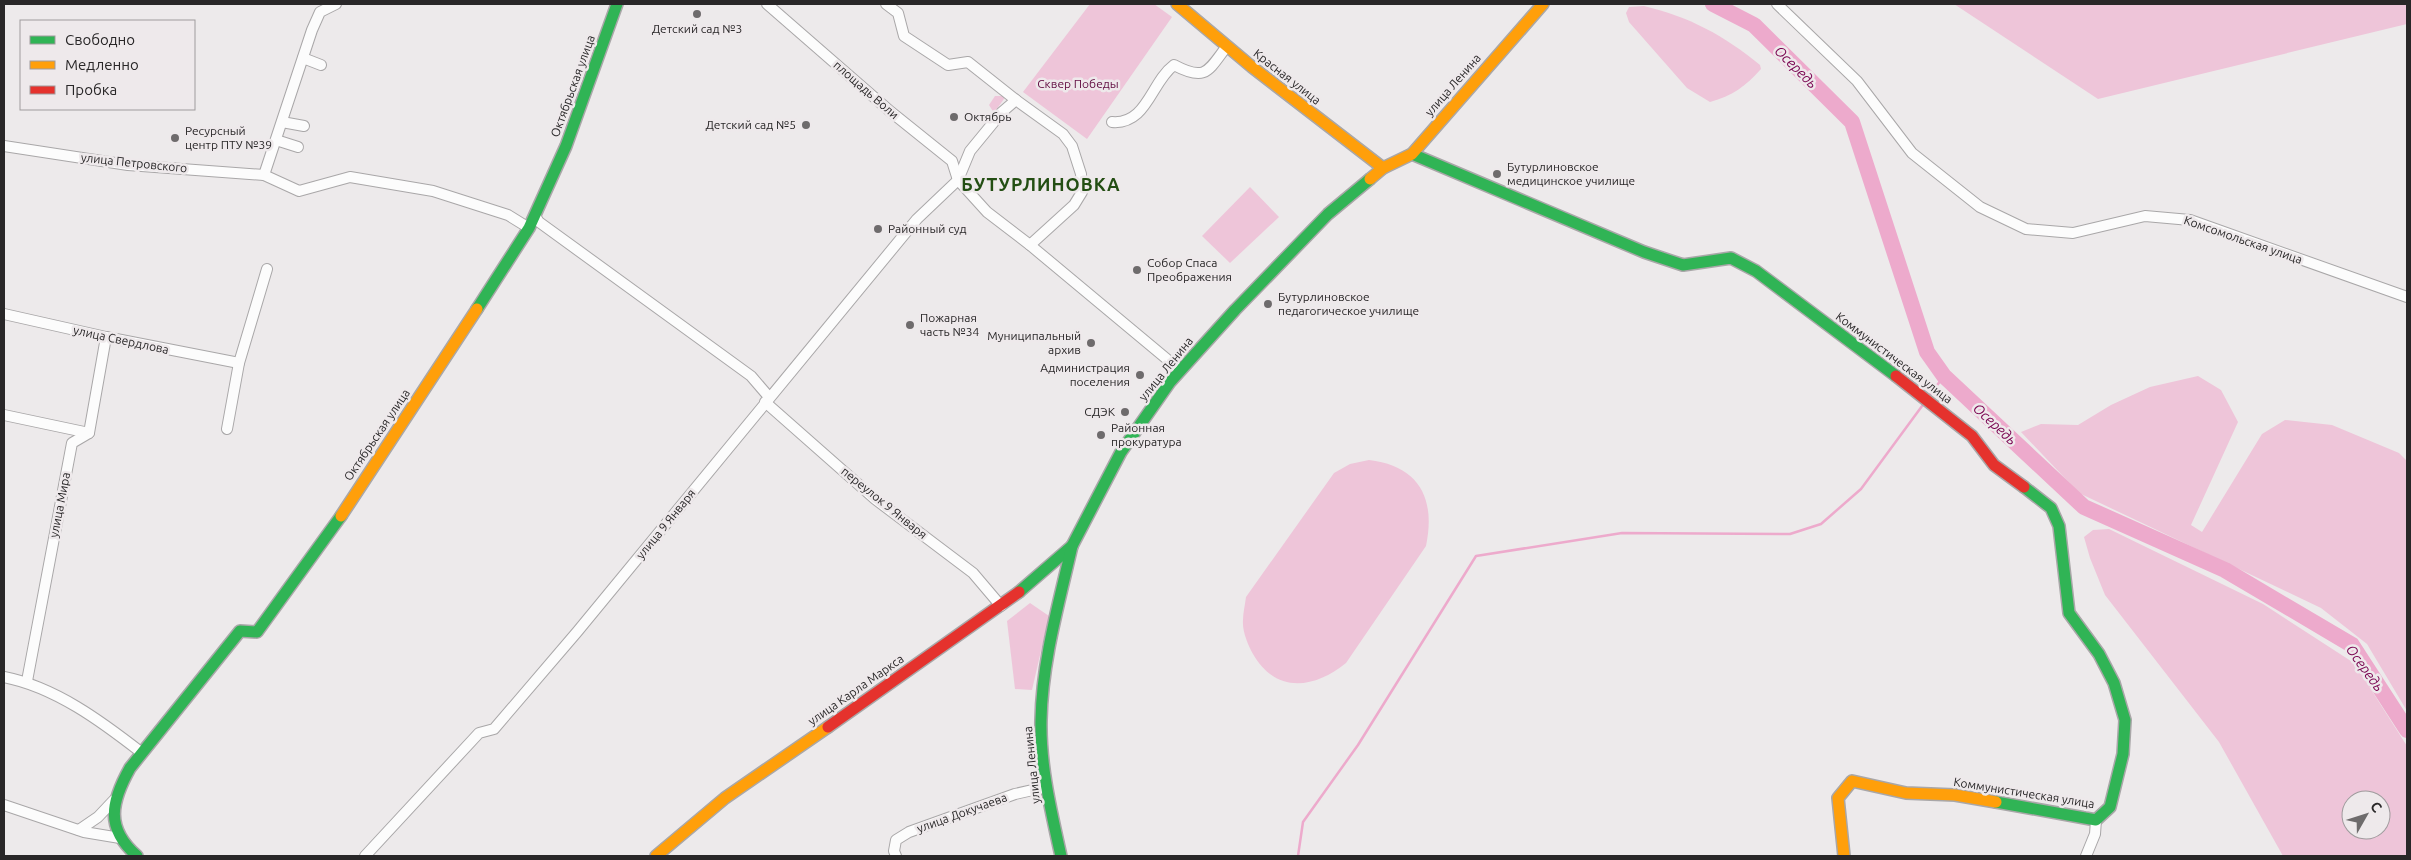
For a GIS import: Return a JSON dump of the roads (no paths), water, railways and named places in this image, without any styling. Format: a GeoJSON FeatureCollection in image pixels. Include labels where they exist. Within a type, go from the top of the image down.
{"type":"FeatureCollection","features":[{"type":"Feature","properties":{"kind":"main road","name":"Октябрьская улица"},"geometry":{"type":"LineString","coordinates":[[120,838],[114,820],[116,798],[120,784],[142,753],[240,631],[257,632],[307,564],[456,343],[529,228],[566,146],[617,4]]}},
{"type":"Feature","properties":{"kind":"main road","name":"Красная улица"},"geometry":{"type":"LineString","coordinates":[[1177,4],[1227,46],[1383,168]]}},
{"type":"Feature","properties":{"kind":"main road","name":"улица Ленина"},"geometry":{"type":"LineString","coordinates":[[1061,856],[1046,787],[1042,747],[1043,691],[1072,546],[1121,452],[1180,370],[1246,298],[1328,214],[1383,168],[1412,154],[1539,8]]}},
{"type":"Feature","properties":{"kind":"main road","name":"Коммунистическая улица"},"geometry":{"type":"LineString","coordinates":[[1412,154],[1636,249],[1683,265],[1732,258],[1756,271],[1932,403],[1972,436],[1994,465],[2051,508],[2059,526],[2069,613],[2100,654],[2114,684],[2125,720],[2122,754],[2110,808],[2096,820],[1955,795],[1906,793],[1852,781],[1838,798],[1844,856]]}},
{"type":"Feature","properties":{"kind":"main road","name":"улица Карла Маркса"},"geometry":{"type":"LineString","coordinates":[[656,856],[725,798],[1000,606],[1038,577],[1072,546]]}},
{"type":"Feature","properties":{"kind":"main road"},"geometry":{"type":"LineString","coordinates":[[120,838],[137,856]]}},
{"type":"Feature","properties":{"kind":"street"},"geometry":{"type":"LineString","coordinates":[[264,175],[320,12],[336,4]]}},
{"type":"Feature","properties":{"kind":"street","name":"площадь Воли"},"geometry":{"type":"LineString","coordinates":[[767,4],[952,162],[958,180],[987,212],[1030,245],[1180,370]]}},
{"type":"Feature","properties":{"kind":"street"},"geometry":{"type":"LineString","coordinates":[[886,4],[898,13],[904,36],[948,65],[968,62],[1063,134],[1072,146],[1081,174],[1082,192],[1074,205],[1030,245]]}},
{"type":"Feature","properties":{"kind":"street","name":"Комсомольская улица"},"geometry":{"type":"LineString","coordinates":[[1776,4],[1857,81],[1912,153],[1980,207],[2026,229],[2073,233],[2145,216],[2190,220],[2407,297]]}},
{"type":"Feature","properties":{"kind":"street"},"geometry":{"type":"LineString","coordinates":[[1112,122],[1129,120],[1138,114],[1174,65],[1193,74],[1203,73],[1213,65],[1227,46]]}},
{"type":"Feature","properties":{"kind":"street"},"geometry":{"type":"LineString","coordinates":[[303,58],[321,65]]}},
{"type":"Feature","properties":{"kind":"street"},"geometry":{"type":"LineString","coordinates":[[958,180],[970,151],[1002,112],[1016,100]]}},
{"type":"Feature","properties":{"kind":"street"},"geometry":{"type":"LineString","coordinates":[[282,122],[304,126]]}},
{"type":"Feature","properties":{"kind":"street"},"geometry":{"type":"LineString","coordinates":[[276,140],[298,147]]}},
{"type":"Feature","properties":{"kind":"street","name":"улица Петровского"},"geometry":{"type":"LineString","coordinates":[[4,146],[128,165],[264,175],[299,191],[350,176],[433,190],[508,215],[529,228]]}},
{"type":"Feature","properties":{"kind":"street","name":"улица 9 Января"},"geometry":{"type":"LineString","coordinates":[[365,856],[480,733],[494,729],[577,632],[916,219],[958,180]]}},
{"type":"Feature","properties":{"kind":"street","name":"переулок 9 Января"},"geometry":{"type":"LineString","coordinates":[[535,216],[595,264],[751,376],[767,399],[876,498],[973,573],[1000,606]]}},
{"type":"Feature","properties":{"kind":"street"},"geometry":{"type":"LineString","coordinates":[[227,429],[239,363],[266,269]]}},
{"type":"Feature","properties":{"kind":"street","name":"улица Свердлова"},"geometry":{"type":"LineString","coordinates":[[4,314],[106,337],[239,363]]}},
{"type":"Feature","properties":{"kind":"street"},"geometry":{"type":"LineString","coordinates":[[4,415],[90,433],[106,337]]}},
{"type":"Feature","properties":{"kind":"street","name":"улица Мира"},"geometry":{"type":"LineString","coordinates":[[27,682],[72,444],[90,433]]}},
{"type":"Feature","properties":{"kind":"street"},"geometry":{"type":"LineString","coordinates":[[4,677],[27,682],[94,717],[142,753]]}},
{"type":"Feature","properties":{"kind":"street","name":"улица Докучаева"},"geometry":{"type":"LineString","coordinates":[[896,856],[894,851],[896,840],[909,832],[1015,794],[1046,787]]}},
{"type":"Feature","properties":{"kind":"street"},"geometry":{"type":"LineString","coordinates":[[79,830],[98,817],[116,798]]}},
{"type":"Feature","properties":{"kind":"street"},"geometry":{"type":"LineString","coordinates":[[4,806],[79,830],[120,838]]}},
{"type":"Feature","properties":{"kind":"street"},"geometry":{"type":"LineString","coordinates":[[2086,856],[2095,834],[2096,820]]}},
{"type":"Feature","properties":{"kind":"waterway","name":"Осередь"},"geometry":{"type":"LineString","coordinates":[[1713,4],[1754,25],[1852,122],[1927,352],[1944,376],[2084,507],[2225,570],[2352,645],[2407,730]]}},
{"type":"Feature","properties":{"kind":"waterway"},"geometry":{"type":"LineString","coordinates":[[1929,396],[1944,376]]}},
{"type":"Feature","properties":{"kind":"waterway"},"geometry":{"type":"LineString","coordinates":[[1298,856],[1303,822],[1358,745],[1476,556],[1622,533],[1790,534],[1821,524],[1861,489],[1925,402]]}},
{"type":"Feature","properties":{"kind":"place","name":"Детский сад №3"},"geometry":{"type":"Point","coordinates":[697,14]}},
{"type":"Feature","properties":{"kind":"place","name":"Октябрь"},"geometry":{"type":"Point","coordinates":[954,117]}},
{"type":"Feature","properties":{"kind":"place","name":"Детский сад №5"},"geometry":{"type":"Point","coordinates":[806,125]}},
{"type":"Feature","properties":{"kind":"place","name":"Ресурсный центр ПТУ №39"},"geometry":{"type":"Point","coordinates":[175,138]}},
{"type":"Feature","properties":{"kind":"place","name":"Бутурлиновское медицинское училище"},"geometry":{"type":"Point","coordinates":[1497,174]}},
{"type":"Feature","properties":{"kind":"place","name":"Районный суд"},"geometry":{"type":"Point","coordinates":[878,229]}},
{"type":"Feature","properties":{"kind":"place","name":"Собор Спаса Преображения"},"geometry":{"type":"Point","coordinates":[1137,270]}},
{"type":"Feature","properties":{"kind":"place","name":"Бутурлиновское педагогическое училище"},"geometry":{"type":"Point","coordinates":[1268,304]}},
{"type":"Feature","properties":{"kind":"place","name":"Пожарная часть №34"},"geometry":{"type":"Point","coordinates":[910,325]}},
{"type":"Feature","properties":{"kind":"place","name":"Муниципальный архив"},"geometry":{"type":"Point","coordinates":[1091,343]}},
{"type":"Feature","properties":{"kind":"place","name":"Администрация поселения"},"geometry":{"type":"Point","coordinates":[1140,375]}},
{"type":"Feature","properties":{"kind":"place","name":"СДЭК"},"geometry":{"type":"Point","coordinates":[1125,412]}},
{"type":"Feature","properties":{"kind":"place","name":"Районная прокуратура"},"geometry":{"type":"Point","coordinates":[1101,435]}},
{"type":"Feature","properties":{"kind":"district","name":"БУТУРЛИНОВКА"},"geometry":{"type":"Point","coordinates":[1041,185]}},
{"type":"Feature","properties":{"kind":"park label","name":"Сквер Победы"},"geometry":{"type":"Point","coordinates":[1078,84]}}]}
